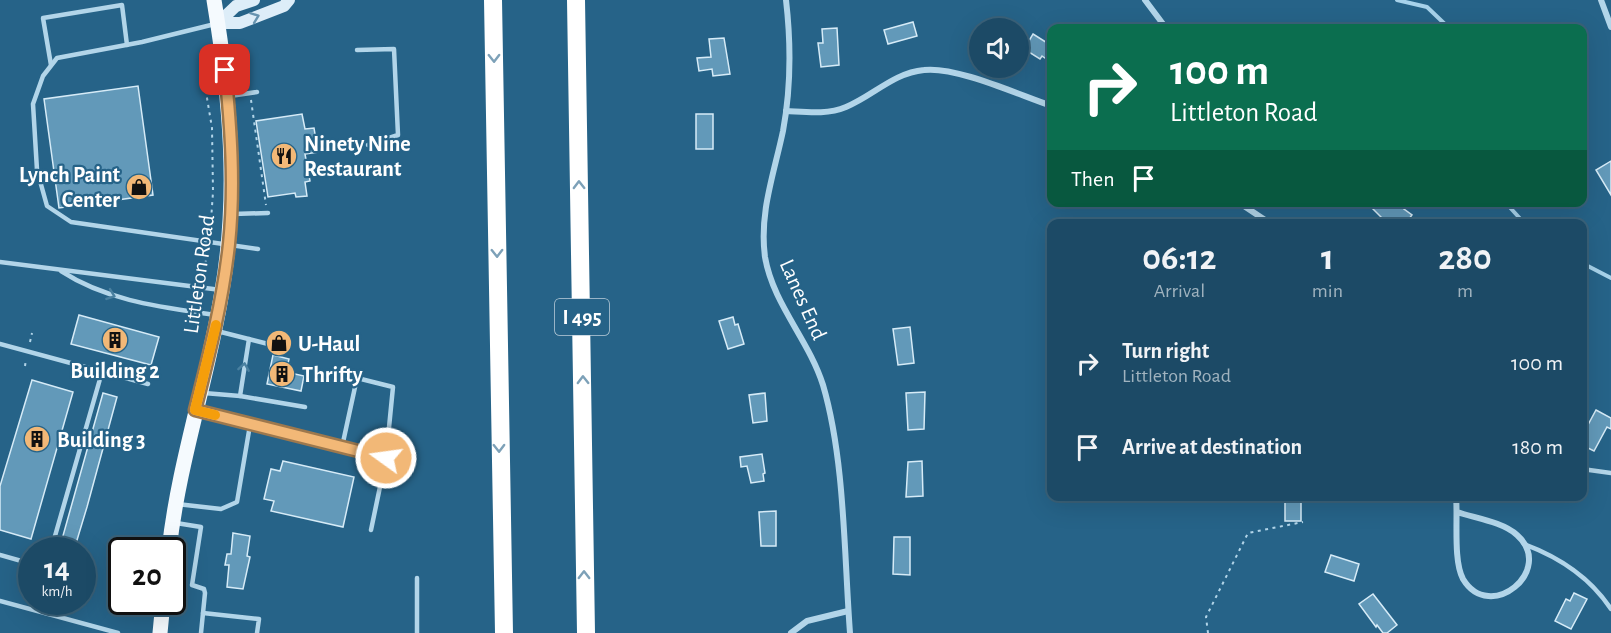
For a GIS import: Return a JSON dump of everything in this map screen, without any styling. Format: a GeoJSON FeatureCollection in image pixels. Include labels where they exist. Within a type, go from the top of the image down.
{"type":"FeatureCollection","features":[{"type":"Feature","properties":{"kind":"highway"},"geometry":{"type":"LineString","coordinates":[[493,0],[504,633]]}},
{"type":"Feature","properties":{"kind":"highway","name":"I 495"},"geometry":{"type":"LineString","coordinates":[[576,0],[586,633]]}},
{"type":"Feature","properties":{"kind":"main road","name":"Littleton Road"},"geometry":{"type":"LineString","coordinates":[[170,537],[174,504],[223,290],[229,245],[231,152],[228,96],[214,0]]}},
{"type":"Feature","properties":{"kind":"main road"},"geometry":{"type":"LineString","coordinates":[[218,23],[237,6],[254,0]]}},
{"type":"Feature","properties":{"kind":"main road"},"geometry":{"type":"LineString","coordinates":[[218,23],[240,23],[284,6],[289,0]]}},
{"type":"Feature","properties":{"kind":"main road"},"geometry":{"type":"LineString","coordinates":[[160,633],[162,615]]}},
{"type":"Feature","properties":{"kind":"street","name":"Lanes End"},"geometry":{"type":"LineString","coordinates":[[786,0],[789,66],[786,111],[765,204],[763,221],[765,256],[777,292],[816,367],[827,400],[836,440],[850,633]]}},
{"type":"Feature","properties":{"kind":"street"},"geometry":{"type":"LineString","coordinates":[[1145,0],[1163,24]]}},
{"type":"Feature","properties":{"kind":"street"},"geometry":{"type":"LineString","coordinates":[[1601,0],[1611,27]]}},
{"type":"Feature","properties":{"kind":"street"},"geometry":{"type":"LineString","coordinates":[[786,111],[834,111],[855,102],[900,75],[926,69],[967,77],[1047,104]]}},
{"type":"Feature","properties":{"kind":"street"},"geometry":{"type":"LineString","coordinates":[[1246,207],[1264,219]]}},
{"type":"Feature","properties":{"kind":"street"},"geometry":{"type":"LineString","coordinates":[[1456,501],[1460,572],[1464,580],[1476,592],[1493,596],[1502,595],[1518,586],[1527,570],[1528,561],[1524,544],[1511,530],[1457,512]]}},
{"type":"Feature","properties":{"kind":"street"},"geometry":{"type":"LineString","coordinates":[[791,633],[807,621],[848,611]]}},
{"type":"Feature","properties":{"kind":"lane"},"geometry":{"type":"LineString","coordinates":[[51,65],[43,18],[122,5],[127,45]]}},
{"type":"Feature","properties":{"kind":"lane"},"geometry":{"type":"LineString","coordinates":[[218,23],[127,45],[57,58],[43,76],[33,104],[37,170],[47,206],[71,222],[258,249]]}},
{"type":"Feature","properties":{"kind":"lane"},"geometry":{"type":"LineString","coordinates":[[357,50],[394,49],[398,135],[368,145]]}},
{"type":"Feature","properties":{"kind":"lane"},"geometry":{"type":"LineString","coordinates":[[228,96],[257,92]]}},
{"type":"Feature","properties":{"kind":"lane"},"geometry":{"type":"LineString","coordinates":[[231,215],[268,213]]}},
{"type":"Feature","properties":{"kind":"lane"},"geometry":{"type":"LineString","coordinates":[[0,262],[223,290]]}},
{"type":"Feature","properties":{"kind":"lane"},"geometry":{"type":"LineString","coordinates":[[58,269],[75,280],[128,300],[216,323],[249,339],[284,348]]}},
{"type":"Feature","properties":{"kind":"lane"},"geometry":{"type":"LineString","coordinates":[[240,396],[249,339]]}},
{"type":"Feature","properties":{"kind":"lane"},"geometry":{"type":"LineString","coordinates":[[0,344],[148,384]]}},
{"type":"Feature","properties":{"kind":"lane"},"geometry":{"type":"LineString","coordinates":[[55,537],[102,372]]}},
{"type":"Feature","properties":{"kind":"lane"},"geometry":{"type":"LineString","coordinates":[[342,447],[357,378],[393,387],[386,458],[371,530]]}},
{"type":"Feature","properties":{"kind":"lane"},"geometry":{"type":"LineString","coordinates":[[200,393],[240,396],[305,407]]}},
{"type":"Feature","properties":{"kind":"lane"},"geometry":{"type":"LineString","coordinates":[[195,410],[386,458]]}},
{"type":"Feature","properties":{"kind":"lane"},"geometry":{"type":"LineString","coordinates":[[174,504],[221,508],[237,502],[250,425]]}},
{"type":"Feature","properties":{"kind":"lane"},"geometry":{"type":"LineString","coordinates":[[1587,470],[1611,472]]}},
{"type":"Feature","properties":{"kind":"lane"},"geometry":{"type":"LineString","coordinates":[[172,522],[201,527],[192,585],[204,589],[205,593],[201,633]]}},
{"type":"Feature","properties":{"kind":"lane"},"geometry":{"type":"LineString","coordinates":[[1524,544],[1567,564],[1594,587],[1611,609]]}},
{"type":"Feature","properties":{"kind":"lane"},"geometry":{"type":"LineString","coordinates":[[0,555],[18,560]]}},
{"type":"Feature","properties":{"kind":"lane"},"geometry":{"type":"LineString","coordinates":[[417,578],[417,633]]}},
{"type":"Feature","properties":{"kind":"lane"},"geometry":{"type":"LineString","coordinates":[[0,601],[118,633]]}},
{"type":"Feature","properties":{"kind":"lane"},"geometry":{"type":"LineString","coordinates":[[203,613],[259,619],[257,633]]}},
{"type":"Feature","properties":{"kind":"path"},"geometry":{"type":"LineString","coordinates":[[204,271],[210,241],[213,192],[212,128],[201,62],[224,57]]}},
{"type":"Feature","properties":{"kind":"path"},"geometry":{"type":"LineString","coordinates":[[250,93],[268,213]]}},
{"type":"Feature","properties":{"kind":"path"},"geometry":{"type":"LineString","coordinates":[[29,346],[32,333]]}},
{"type":"Feature","properties":{"kind":"path"},"geometry":{"type":"LineString","coordinates":[[25,366],[26,359]]}},
{"type":"Feature","properties":{"kind":"path"},"geometry":{"type":"LineString","coordinates":[[1208,633],[1206,617],[1248,533],[1303,522]]}},
{"type":"Feature","properties":{"kind":"building"},"geometry":{"type":"Polygon","coordinates":[[[913,22],[917,36],[888,44],[884,30],[913,22]]]}},
{"type":"Feature","properties":{"kind":"building"},"geometry":{"type":"Polygon","coordinates":[[[837,28],[839,65],[821,67],[818,43],[823,43],[822,29],[837,28]]]}},
{"type":"Feature","properties":{"kind":"building"},"geometry":{"type":"Polygon","coordinates":[[[1033,34],[1047,43],[1047,60],[1042,56],[1040,59],[1029,52],[1029,41],[1033,34]]]}},
{"type":"Feature","properties":{"kind":"building"},"geometry":{"type":"Polygon","coordinates":[[[724,38],[730,74],[713,76],[712,69],[699,71],[697,58],[711,57],[709,39],[724,38]]]}},
{"type":"Feature","properties":{"kind":"building"},"geometry":{"type":"Polygon","coordinates":[[[138,86],[153,195],[59,208],[44,99],[138,86]]]}},
{"type":"Feature","properties":{"kind":"building","name":"Ninety Nine Restaurant"},"geometry":{"type":"Polygon","coordinates":[[[302,114],[305,129],[314,128],[318,152],[305,154],[310,181],[305,182],[307,196],[296,197],[295,193],[268,197],[256,121],[302,114]]]}},
{"type":"Feature","properties":{"kind":"building"},"geometry":{"type":"Polygon","coordinates":[[[696,114],[713,114],[713,149],[696,149],[696,114]]]}},
{"type":"Feature","properties":{"kind":"building"},"geometry":{"type":"Polygon","coordinates":[[[1611,161],[1611,195],[1596,170],[1611,161]]]}},
{"type":"Feature","properties":{"kind":"building"},"geometry":{"type":"Polygon","coordinates":[[[1371,207],[1405,207],[1404,209],[1412,215],[1409,219],[1383,219],[1371,207]]]}},
{"type":"Feature","properties":{"kind":"building","name":"Building 2"},"geometry":{"type":"Polygon","coordinates":[[[79,315],[159,337],[151,365],[71,344],[79,315]]]}},
{"type":"Feature","properties":{"kind":"building"},"geometry":{"type":"Polygon","coordinates":[[[733,317],[735,325],[738,324],[744,344],[728,349],[719,321],[733,317]]]}},
{"type":"Feature","properties":{"kind":"building"},"geometry":{"type":"Polygon","coordinates":[[[910,327],[914,363],[898,365],[893,329],[910,327]]]}},
{"type":"Feature","properties":{"kind":"building","name":"Thrifty"},"geometry":{"type":"Polygon","coordinates":[[[273,355],[289,359],[286,372],[304,376],[301,391],[267,384],[273,355]]]}},
{"type":"Feature","properties":{"kind":"building","name":"Building 3"},"geometry":{"type":"Polygon","coordinates":[[[32,380],[73,392],[32,537],[0,530],[0,486],[32,380]]]}},
{"type":"Feature","properties":{"kind":"building"},"geometry":{"type":"Polygon","coordinates":[[[925,392],[924,429],[908,430],[906,393],[925,392]]]}},
{"type":"Feature","properties":{"kind":"building"},"geometry":{"type":"Polygon","coordinates":[[[103,393],[117,397],[78,537],[63,537],[103,393]]]}},
{"type":"Feature","properties":{"kind":"building"},"geometry":{"type":"Polygon","coordinates":[[[765,393],[767,421],[753,423],[749,395],[765,393]]]}},
{"type":"Feature","properties":{"kind":"building"},"geometry":{"type":"Polygon","coordinates":[[[1596,410],[1611,418],[1611,429],[1607,427],[1594,451],[1587,448],[1587,427],[1596,410]]]}},
{"type":"Feature","properties":{"kind":"building"},"geometry":{"type":"Polygon","coordinates":[[[762,454],[764,481],[751,483],[747,466],[741,467],[740,457],[762,454]]]}},
{"type":"Feature","properties":{"kind":"building"},"geometry":{"type":"Polygon","coordinates":[[[283,461],[354,477],[343,527],[271,511],[274,501],[264,499],[271,469],[280,471],[283,461]]]}},
{"type":"Feature","properties":{"kind":"building"},"geometry":{"type":"Polygon","coordinates":[[[922,461],[923,496],[906,497],[908,462],[922,461]]]}},
{"type":"Feature","properties":{"kind":"building"},"geometry":{"type":"Polygon","coordinates":[[[1285,501],[1301,501],[1301,521],[1285,521],[1285,501]]]}},
{"type":"Feature","properties":{"kind":"building"},"geometry":{"type":"Polygon","coordinates":[[[776,511],[776,546],[761,546],[759,512],[776,511]]]}},
{"type":"Feature","properties":{"kind":"building"},"geometry":{"type":"Polygon","coordinates":[[[233,533],[250,536],[247,556],[250,557],[243,589],[227,587],[229,565],[225,565],[227,554],[231,554],[233,533]]]}},
{"type":"Feature","properties":{"kind":"building"},"geometry":{"type":"Polygon","coordinates":[[[894,537],[910,537],[910,575],[893,574],[894,537]]]}},
{"type":"Feature","properties":{"kind":"building"},"geometry":{"type":"Polygon","coordinates":[[[1331,555],[1359,564],[1354,581],[1325,572],[1331,555]]]}},
{"type":"Feature","properties":{"kind":"building"},"geometry":{"type":"Polygon","coordinates":[[[1574,593],[1587,599],[1571,629],[1555,621],[1566,599],[1570,601],[1574,593]]]}},
{"type":"Feature","properties":{"kind":"building"},"geometry":{"type":"Polygon","coordinates":[[[1373,594],[1397,625],[1387,633],[1383,633],[1377,625],[1376,627],[1359,604],[1373,594]]]}},
{"type":"Feature","properties":{"kind":"waterway"},"geometry":{"type":"LineString","coordinates":[[1397,0],[1427,7],[1445,24]]}},
{"type":"Feature","properties":{"kind":"waterway"},"geometry":{"type":"LineString","coordinates":[[1510,207],[1520,219]]}},
{"type":"Feature","properties":{"kind":"waterway"},"geometry":{"type":"LineString","coordinates":[[1587,266],[1611,278]]}},
{"type":"Feature","properties":{"kind":"slow traffic"},"geometry":{"type":"LineString","coordinates":[[215,415],[195,410],[216,325]]}},
{"type":"Feature","properties":{"kind":"place","name":"Ninety Nine Restaurant"},"geometry":{"type":"Point","coordinates":[284,156]}},
{"type":"Feature","properties":{"kind":"place","name":"Lynch Paint Center"},"geometry":{"type":"Point","coordinates":[139,187]}},
{"type":"Feature","properties":{"kind":"place","name":"Building 2"},"geometry":{"type":"Point","coordinates":[115,340]}},
{"type":"Feature","properties":{"kind":"place","name":"U-Haul"},"geometry":{"type":"Point","coordinates":[279,343]}},
{"type":"Feature","properties":{"kind":"place","name":"Thrifty"},"geometry":{"type":"Point","coordinates":[282,374]}},
{"type":"Feature","properties":{"kind":"place","name":"Building 3"},"geometry":{"type":"Point","coordinates":[37,439]}},
{"type":"Feature","properties":{"kind":"route"},"geometry":{"type":"LineString","coordinates":[[225,70],[232,179],[229,245],[218,316],[195,410],[386,458]]}}]}
